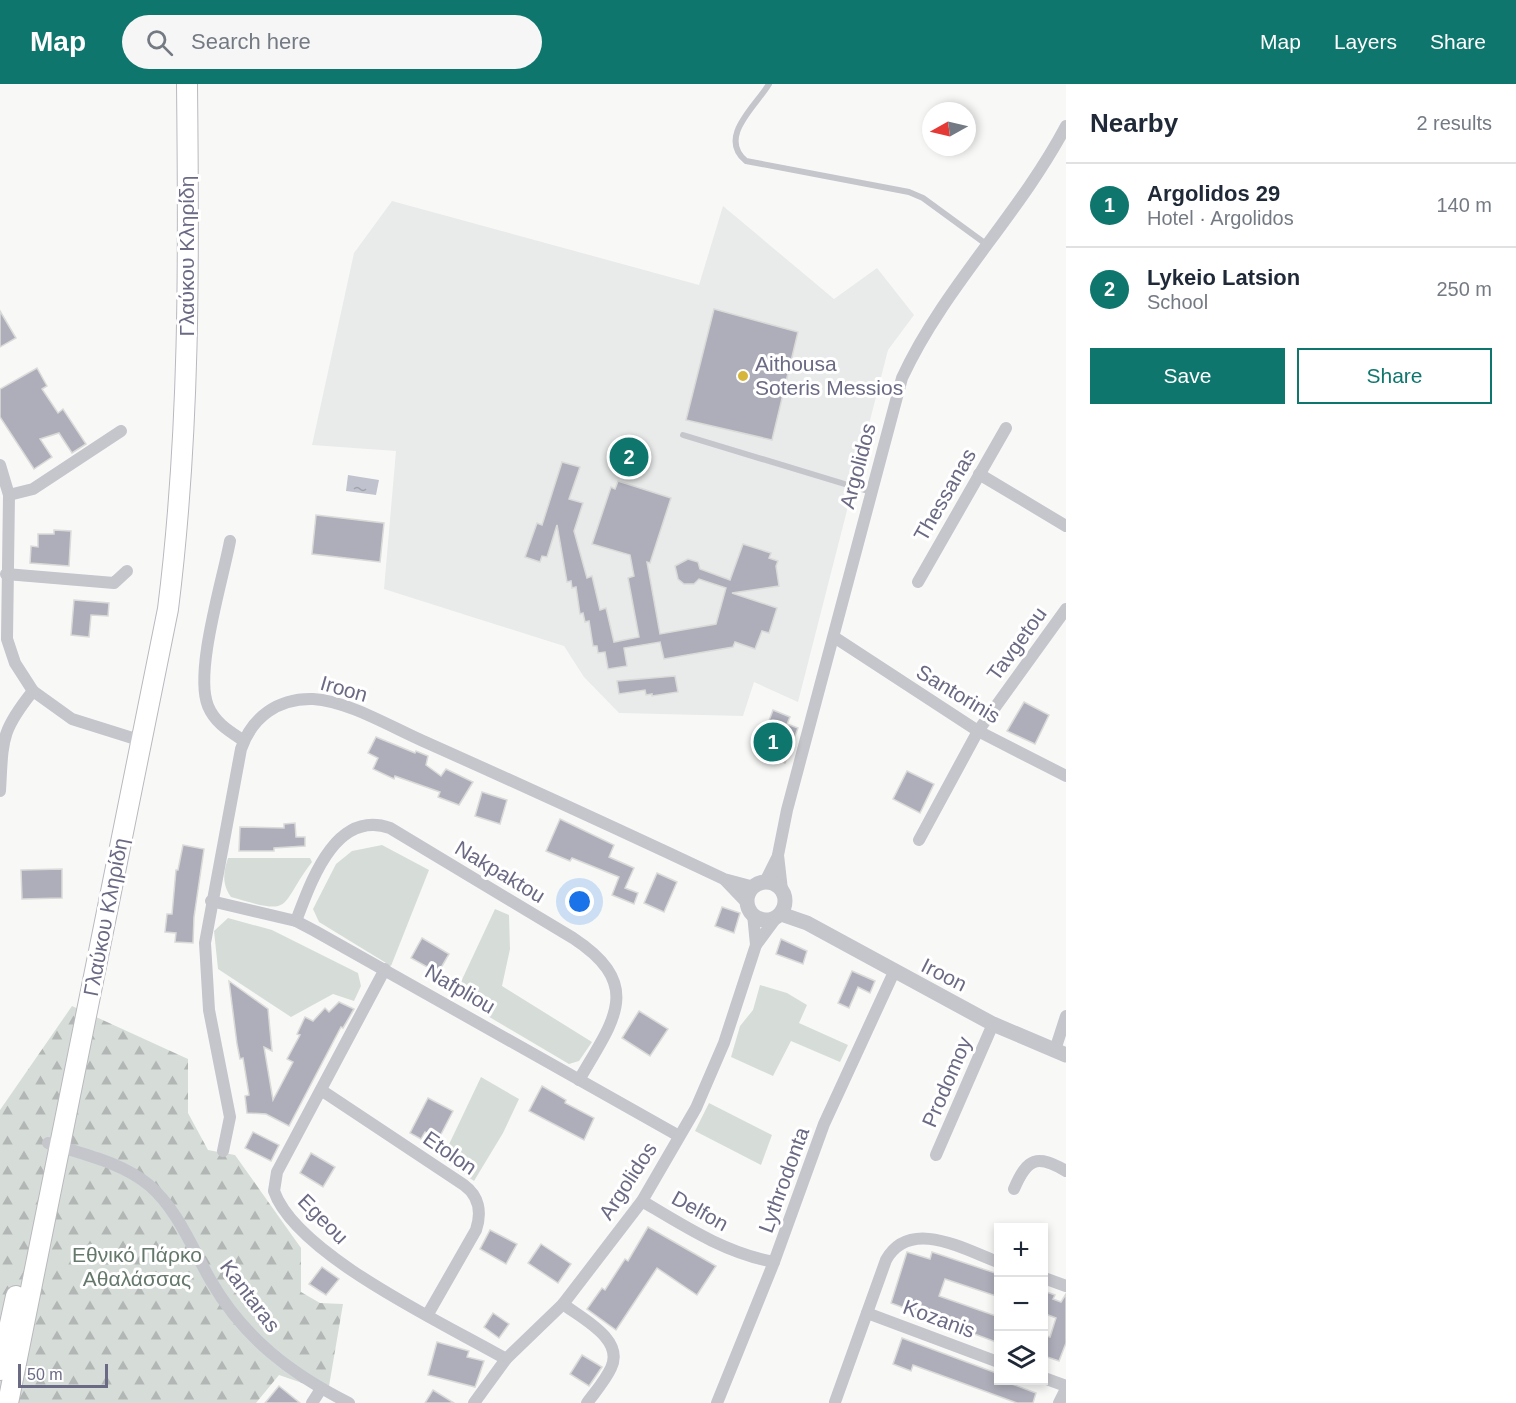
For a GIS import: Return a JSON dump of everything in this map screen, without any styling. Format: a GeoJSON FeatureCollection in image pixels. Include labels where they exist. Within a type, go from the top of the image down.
{"type":"FeatureCollection","features":[{"type":"Feature","properties":{"kind":"main road","name":"Γλαύκου Κληρίδη"},"geometry":{"type":"LineString","coordinates":[[8,1403],[54,1145],[136,740],[183,428],[189,294],[187,84]]}},
{"type":"Feature","properties":{"kind":"main road","name":"Γλαύκου Κληρίδη"},"geometry":{"type":"LineString","coordinates":[[0,1370],[54,1145]]}},
{"type":"Feature","properties":{"kind":"street","name":"Argolidos"},"geometry":{"type":"LineString","coordinates":[[474,1403],[506,1359],[562,1304],[642,1201],[696,1108],[724,1043],[756,945],[781,906],[778,855],[794,780],[897,394],[910,362],[929,328],[1066,126]]}},
{"type":"Feature","properties":{"kind":"street","name":"Thessanas"},"geometry":{"type":"LineString","coordinates":[[918,582],[1006,428]]}},
{"type":"Feature","properties":{"kind":"street"},"geometry":{"type":"LineString","coordinates":[[9,495],[33,489],[121,431]]}},
{"type":"Feature","properties":{"kind":"street"},"geometry":{"type":"LineString","coordinates":[[0,465],[9,495],[3,638],[15,663],[33,691],[72,718],[136,740]]}},
{"type":"Feature","properties":{"kind":"street"},"geometry":{"type":"LineString","coordinates":[[979,474],[1066,526]]}},
{"type":"Feature","properties":{"kind":"street"},"geometry":{"type":"LineString","coordinates":[[230,541],[202,683],[208,706],[215,719],[244,741]]}},
{"type":"Feature","properties":{"kind":"street"},"geometry":{"type":"LineString","coordinates":[[6,574],[114,583],[127,571]]}},
{"type":"Feature","properties":{"kind":"street","name":"Tavgetou"},"geometry":{"type":"LineString","coordinates":[[919,840],[978,731],[1066,609]]}},
{"type":"Feature","properties":{"kind":"street","name":"Santorinis"},"geometry":{"type":"LineString","coordinates":[[834,637],[978,731],[1066,776]]}},
{"type":"Feature","properties":{"kind":"street"},"geometry":{"type":"LineString","coordinates":[[0,790],[3,739],[7,726],[33,691]]}},
{"type":"Feature","properties":{"kind":"street","name":"Iroon"},"geometry":{"type":"LineString","coordinates":[[223,1151],[230,1117],[209,1011],[205,961],[211,901],[244,741],[256,721],[277,706],[311,699],[330,702],[496,773],[724,879],[777,885],[781,906],[807,923],[993,1024],[1061,1053]]}},
{"type":"Feature","properties":{"kind":"street","name":"Nakpaktou"},"geometry":{"type":"LineString","coordinates":[[296,921],[324,860],[342,837],[365,825],[390,828],[573,938],[592,952],[606,968],[617,990],[616,1010],[612,1023],[579,1080]]}},
{"type":"Feature","properties":{"kind":"street","name":"Argolidos"},"geometry":{"type":"LineString","coordinates":[[760,884],[778,855]]}},
{"type":"Feature","properties":{"kind":"street","name":"Iroon"},"geometry":{"type":"LineString","coordinates":[[724,879],[750,909]]}},
{"type":"Feature","properties":{"kind":"street"},"geometry":{"type":"LineString","coordinates":[[760,884],[750,909],[764,920],[781,906]]}},
{"type":"Feature","properties":{"kind":"street","name":"Nafpliou"},"geometry":{"type":"LineString","coordinates":[[211,901],[296,921],[679,1136]]}},
{"type":"Feature","properties":{"kind":"street","name":"Argolidos"},"geometry":{"type":"LineString","coordinates":[[750,909],[756,945]]}},
{"type":"Feature","properties":{"kind":"street","name":"Egeou"},"geometry":{"type":"LineString","coordinates":[[385,969],[277,1172],[273,1187],[276,1197],[296,1224],[321,1248],[358,1276],[506,1359]]}},
{"type":"Feature","properties":{"kind":"street","name":"Lythrodonta"},"geometry":{"type":"LineString","coordinates":[[717,1403],[774,1262],[824,1124],[894,972]]}},
{"type":"Feature","properties":{"kind":"street"},"geometry":{"type":"LineString","coordinates":[[1061,1053],[1066,1016]]}},
{"type":"Feature","properties":{"kind":"street","name":"Prodomoy"},"geometry":{"type":"LineString","coordinates":[[936,1155],[993,1024]]}},
{"type":"Feature","properties":{"kind":"street","name":"Etolon"},"geometry":{"type":"LineString","coordinates":[[321,1090],[464,1185],[476,1198],[479,1215],[476,1230],[428,1314]]}},
{"type":"Feature","properties":{"kind":"street","name":"Kantaras"},"geometry":{"type":"LineString","coordinates":[[54,1145],[129,1172],[156,1192],[174,1214],[212,1282],[248,1333],[268,1352],[321,1389],[349,1403]]}},
{"type":"Feature","properties":{"kind":"street"},"geometry":{"type":"LineString","coordinates":[[1014,1189],[1022,1170],[1033,1162],[1048,1162],[1066,1171]]}},
{"type":"Feature","properties":{"kind":"street","name":"Delfon"},"geometry":{"type":"LineString","coordinates":[[642,1201],[712,1241],[748,1256],[774,1262]]}},
{"type":"Feature","properties":{"kind":"street"},"geometry":{"type":"LineString","coordinates":[[836,1402],[886,1260],[894,1248],[906,1240],[930,1238],[994,1260]]}},
{"type":"Feature","properties":{"kind":"street"},"geometry":{"type":"LineString","coordinates":[[1048,1279],[1066,1286]]}},
{"type":"Feature","properties":{"kind":"street"},"geometry":{"type":"LineString","coordinates":[[562,1304],[607,1338],[612,1346],[612,1365],[587,1403]]}},
{"type":"Feature","properties":{"kind":"street","name":"Kozanis"},"geometry":{"type":"LineString","coordinates":[[867,1313],[994,1360]]}},
{"type":"Feature","properties":{"kind":"street"},"geometry":{"type":"LineString","coordinates":[[1048,1380],[1066,1388],[1059,1403]]}},
{"type":"Feature","properties":{"kind":"street"},"geometry":{"type":"LineString","coordinates":[[312,1403],[321,1389]]}},
{"type":"Feature","properties":{"kind":"lane"},"geometry":{"type":"LineString","coordinates":[[769,84],[734,137],[739,155],[746,161],[909,192],[923,198],[986,244]]}},
{"type":"Feature","properties":{"kind":"lane"},"geometry":{"type":"LineString","coordinates":[[683,435],[871,492]]}},
{"type":"Feature","properties":{"kind":"shaded area"},"geometry":{"type":"Polygon","coordinates":[[[392,201],[699,285],[723,206],[834,299],[877,268],[914,315],[888,350],[798,702],[754,682],[743,716],[619,713],[584,677],[564,646],[384,589],[396,451],[312,445],[354,253],[392,201]]]}},
{"type":"Feature","properties":{"kind":"green space"},"geometry":{"type":"Polygon","coordinates":[[[382,845],[429,870],[391,966],[319,922],[313,909],[336,864],[352,851],[382,845]]]}},
{"type":"Feature","properties":{"kind":"green space"},"geometry":{"type":"Polygon","coordinates":[[[228,858],[310,858],[312,862],[283,904],[266,906],[231,897],[224,878],[228,858]]]}},
{"type":"Feature","properties":{"kind":"green space"},"geometry":{"type":"Polygon","coordinates":[[[495,909],[509,915],[510,949],[502,986],[592,1042],[579,1061],[569,1064],[486,1015],[476,996],[459,986],[495,909]]]}},
{"type":"Feature","properties":{"kind":"green space"},"geometry":{"type":"Polygon","coordinates":[[[228,918],[272,930],[358,973],[361,986],[354,1001],[333,994],[291,1017],[218,969],[214,931],[228,918]]]}},
{"type":"Feature","properties":{"kind":"green space"},"geometry":{"type":"Polygon","coordinates":[[[760,985],[787,993],[807,1005],[799,1023],[848,1045],[840,1062],[791,1041],[773,1076],[731,1057],[740,1026],[753,1010],[760,985]]]}},
{"type":"Feature","properties":{"kind":"green space","name":"Εθνικό Πάρκο Αθαλάσσας"},"geometry":{"type":"Polygon","coordinates":[[[72,1006],[188,1059],[188,1113],[208,1150],[235,1155],[301,1248],[301,1292],[320,1303],[343,1304],[328,1392],[279,1375],[256,1403],[0,1403],[0,1110],[72,1006]]]}},
{"type":"Feature","properties":{"kind":"green space"},"geometry":{"type":"Polygon","coordinates":[[[481,1077],[519,1099],[503,1133],[474,1181],[442,1159],[481,1077]]]}},
{"type":"Feature","properties":{"kind":"green space"},"geometry":{"type":"Polygon","coordinates":[[[709,1103],[772,1135],[761,1165],[695,1131],[709,1103]]]}},
{"type":"Feature","properties":{"kind":"water"},"geometry":{"type":"Polygon","coordinates":[[[348,475],[379,480],[376,495],[346,491],[348,475]]]}},
{"type":"Feature","properties":{"kind":"building","name":"Aithousa Soteris Messios"},"geometry":{"type":"Polygon","coordinates":[[[714,309],[798,332],[772,440],[686,420],[714,309]]]}},
{"type":"Feature","properties":{"kind":"building"},"geometry":{"type":"Polygon","coordinates":[[[0,311],[16,338],[0,347],[0,311]]]}},
{"type":"Feature","properties":{"kind":"building"},"geometry":{"type":"Polygon","coordinates":[[[37,368],[47,386],[42,389],[58,413],[63,409],[86,444],[72,453],[59,433],[40,439],[52,457],[34,469],[0,417],[0,389],[37,368]]]}},
{"type":"Feature","properties":{"kind":"building"},"geometry":{"type":"Polygon","coordinates":[[[562,462],[580,467],[569,499],[583,503],[574,531],[587,578],[592,576],[600,610],[606,608],[614,642],[639,637],[628,578],[634,576],[630,555],[592,544],[611,487],[615,489],[618,481],[671,498],[650,563],[647,562],[660,634],[716,624],[726,588],[699,579],[694,584],[684,584],[678,579],[675,566],[688,559],[698,562],[700,569],[730,580],[743,544],[771,553],[769,558],[778,561],[776,566],[779,586],[732,593],[777,608],[769,633],[762,631],[755,649],[735,642],[733,647],[664,659],[660,642],[624,648],[627,666],[608,669],[605,652],[598,653],[597,646],[593,646],[589,621],[585,622],[583,613],[580,614],[576,587],[572,588],[571,581],[567,582],[557,525],[547,557],[542,556],[540,562],[525,557],[537,523],[542,525],[562,462]]]}},
{"type":"Feature","properties":{"kind":"building"},"geometry":{"type":"Polygon","coordinates":[[[316,515],[384,523],[380,562],[312,554],[316,515]]]}},
{"type":"Feature","properties":{"kind":"building"},"geometry":{"type":"Polygon","coordinates":[[[54,530],[71,531],[69,566],[30,563],[31,546],[38,547],[38,534],[54,534],[54,530]]]}},
{"type":"Feature","properties":{"kind":"building"},"geometry":{"type":"Polygon","coordinates":[[[74,600],[109,603],[108,616],[91,615],[89,637],[71,635],[74,600]]]}},
{"type":"Feature","properties":{"kind":"building"},"geometry":{"type":"Polygon","coordinates":[[[675,676],[678,692],[652,696],[652,694],[646,695],[645,690],[619,694],[617,681],[675,676]]]}},
{"type":"Feature","properties":{"kind":"building"},"geometry":{"type":"Polygon","coordinates":[[[1024,702],[1049,715],[1035,744],[1007,731],[1024,702]]]}},
{"type":"Feature","properties":{"kind":"building"},"geometry":{"type":"Polygon","coordinates":[[[773,710],[790,717],[787,724],[798,728],[785,763],[757,753],[773,710]]]}},
{"type":"Feature","properties":{"kind":"building"},"geometry":{"type":"Polygon","coordinates":[[[376,737],[428,756],[426,765],[441,776],[446,769],[473,782],[459,805],[438,797],[440,792],[395,776],[394,779],[373,769],[378,758],[368,753],[376,737]]]}},
{"type":"Feature","properties":{"kind":"building"},"geometry":{"type":"Polygon","coordinates":[[[907,771],[934,784],[920,813],[893,799],[907,771]]]}},
{"type":"Feature","properties":{"kind":"building"},"geometry":{"type":"Polygon","coordinates":[[[482,792],[507,800],[500,824],[475,816],[482,792]]]}},
{"type":"Feature","properties":{"kind":"building"},"geometry":{"type":"Polygon","coordinates":[[[560,819],[614,845],[609,857],[634,868],[625,888],[638,893],[634,904],[612,895],[619,877],[572,858],[570,861],[546,851],[560,819]]]}},
{"type":"Feature","properties":{"kind":"building"},"geometry":{"type":"Polygon","coordinates":[[[295,823],[296,837],[305,837],[305,846],[274,848],[274,851],[239,851],[240,827],[284,828],[284,824],[295,823]]]}},
{"type":"Feature","properties":{"kind":"building"},"geometry":{"type":"Polygon","coordinates":[[[183,845],[204,849],[194,917],[193,943],[175,942],[176,933],[165,932],[167,914],[172,914],[176,870],[178,870],[183,845]]]}},
{"type":"Feature","properties":{"kind":"building"},"geometry":{"type":"Polygon","coordinates":[[[62,869],[62,898],[22,899],[21,870],[62,869]]]}},
{"type":"Feature","properties":{"kind":"building"},"geometry":{"type":"Polygon","coordinates":[[[657,873],[677,882],[664,912],[644,903],[657,873]]]}},
{"type":"Feature","properties":{"kind":"building"},"geometry":{"type":"Polygon","coordinates":[[[722,907],[740,913],[734,933],[715,926],[722,907]]]}},
{"type":"Feature","properties":{"kind":"building"},"geometry":{"type":"Polygon","coordinates":[[[422,938],[449,954],[438,973],[411,958],[422,938]]]}},
{"type":"Feature","properties":{"kind":"building"},"geometry":{"type":"Polygon","coordinates":[[[781,939],[807,951],[803,964],[776,954],[781,939]]]}},
{"type":"Feature","properties":{"kind":"building"},"geometry":{"type":"Polygon","coordinates":[[[852,971],[875,981],[870,993],[858,987],[849,1008],[838,1003],[852,971]]]}},
{"type":"Feature","properties":{"kind":"building"},"geometry":{"type":"Polygon","coordinates":[[[229,981],[268,1009],[272,1051],[264,1047],[273,1100],[293,1062],[287,1059],[300,1035],[297,1034],[305,1017],[313,1021],[325,1008],[329,1012],[339,1002],[354,1009],[343,1028],[341,1027],[289,1126],[266,1114],[247,1113],[245,1096],[249,1095],[243,1058],[240,1059],[237,1044],[229,981]]]}},
{"type":"Feature","properties":{"kind":"building"},"geometry":{"type":"Polygon","coordinates":[[[639,1011],[668,1029],[650,1056],[622,1038],[639,1011]]]}},
{"type":"Feature","properties":{"kind":"building"},"geometry":{"type":"Polygon","coordinates":[[[542,1086],[566,1100],[565,1103],[594,1118],[584,1140],[529,1111],[542,1086]]]}},
{"type":"Feature","properties":{"kind":"building"},"geometry":{"type":"Polygon","coordinates":[[[428,1098],[453,1111],[438,1140],[425,1132],[421,1139],[410,1133],[428,1098]]]}},
{"type":"Feature","properties":{"kind":"building"},"geometry":{"type":"Polygon","coordinates":[[[253,1132],[279,1145],[271,1161],[245,1148],[253,1132]]]}},
{"type":"Feature","properties":{"kind":"building"},"geometry":{"type":"Polygon","coordinates":[[[311,1153],[335,1167],[323,1187],[300,1173],[311,1153]]]}},
{"type":"Feature","properties":{"kind":"building"},"geometry":{"type":"Polygon","coordinates":[[[648,1227],[716,1266],[697,1295],[657,1268],[616,1330],[587,1309],[602,1288],[605,1290],[625,1259],[628,1261],[648,1227]]]}},
{"type":"Feature","properties":{"kind":"building"},"geometry":{"type":"Polygon","coordinates":[[[490,1230],[517,1244],[506,1264],[480,1249],[490,1230]]]}},
{"type":"Feature","properties":{"kind":"building"},"geometry":{"type":"Polygon","coordinates":[[[541,1244],[571,1264],[558,1283],[528,1263],[541,1244]]]}},
{"type":"Feature","properties":{"kind":"building"},"geometry":{"type":"Polygon","coordinates":[[[907,1252],[930,1259],[932,1252],[994,1273],[994,1295],[945,1279],[939,1296],[994,1315],[994,1341],[891,1303],[907,1252]]]}},
{"type":"Feature","properties":{"kind":"building"},"geometry":{"type":"Polygon","coordinates":[[[322,1267],[339,1279],[326,1295],[309,1284],[322,1267]]]}},
{"type":"Feature","properties":{"kind":"building"},"geometry":{"type":"Polygon","coordinates":[[[1048,1292],[1055,1295],[1053,1299],[1061,1302],[1066,1294],[1066,1343],[1059,1361],[1048,1357],[1048,1336],[1050,1337],[1056,1318],[1048,1315],[1048,1292]]]}},
{"type":"Feature","properties":{"kind":"building"},"geometry":{"type":"Polygon","coordinates":[[[493,1313],[509,1324],[499,1338],[484,1327],[493,1313]]]}},
{"type":"Feature","properties":{"kind":"building"},"geometry":{"type":"Polygon","coordinates":[[[902,1338],[994,1372],[994,1385],[1015,1385],[1036,1393],[1033,1403],[1017,1403],[913,1365],[911,1371],[893,1364],[902,1338]]]}},
{"type":"Feature","properties":{"kind":"building"},"geometry":{"type":"Polygon","coordinates":[[[437,1342],[469,1351],[467,1357],[484,1361],[475,1387],[428,1375],[437,1342]]]}},
{"type":"Feature","properties":{"kind":"building"},"geometry":{"type":"Polygon","coordinates":[[[582,1355],[602,1367],[589,1386],[570,1374],[582,1355]]]}},
{"type":"Feature","properties":{"kind":"building"},"geometry":{"type":"Polygon","coordinates":[[[279,1386],[300,1403],[265,1403],[279,1386]]]}},
{"type":"Feature","properties":{"kind":"building"},"geometry":{"type":"Polygon","coordinates":[[[433,1390],[454,1403],[425,1403],[433,1390]]]}},
{"type":"Feature","properties":{"kind":"place","name":"Aithousa Soteris Messios"},"geometry":{"type":"Point","coordinates":[743,376]}},
{"type":"Feature","properties":{"kind":"place","name":"Lykeio Latsion"},"geometry":{"type":"Point","coordinates":[629,457]}},
{"type":"Feature","properties":{"kind":"place","name":"Argolidos 29"},"geometry":{"type":"Point","coordinates":[773,742]}}]}
